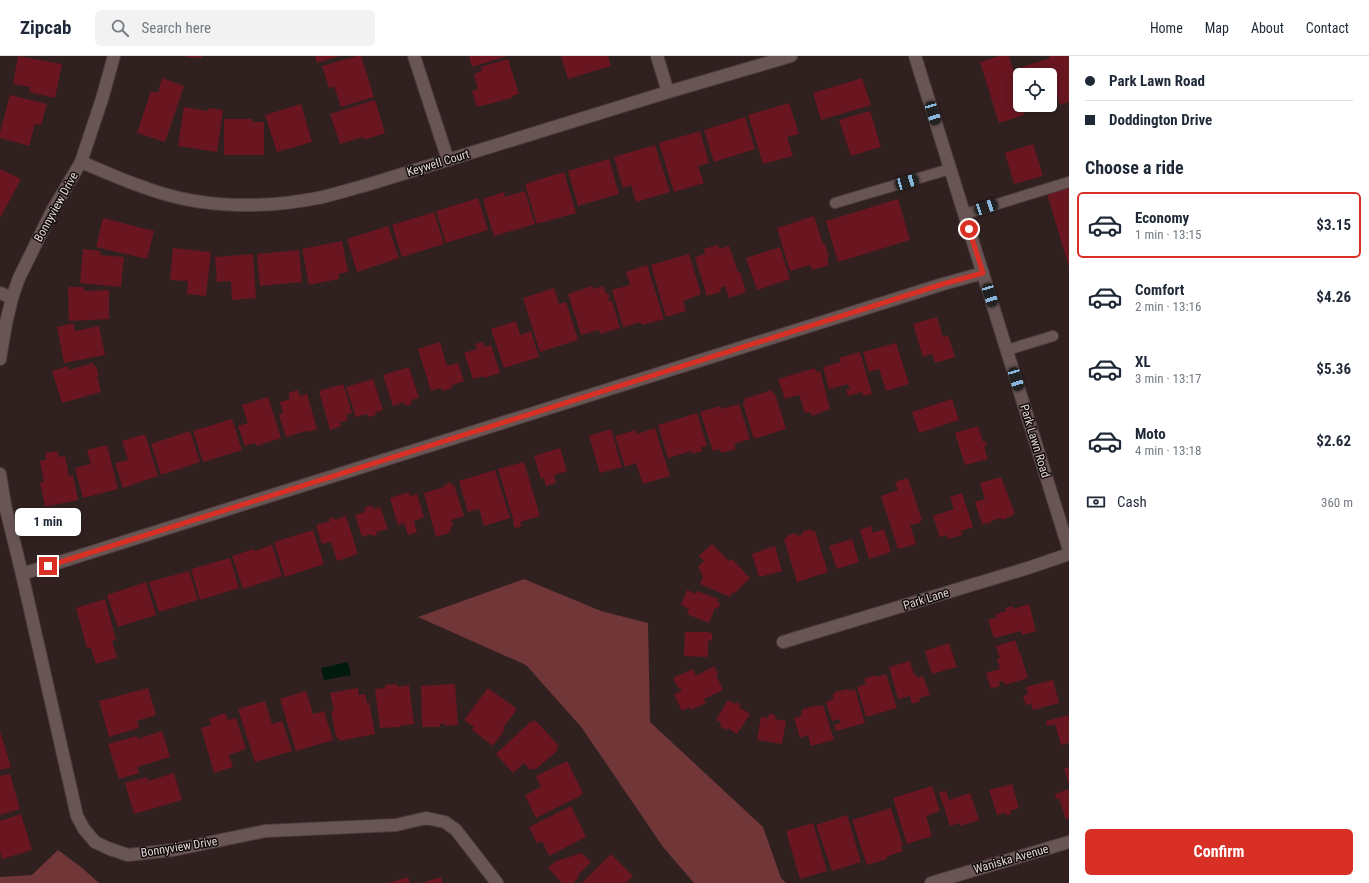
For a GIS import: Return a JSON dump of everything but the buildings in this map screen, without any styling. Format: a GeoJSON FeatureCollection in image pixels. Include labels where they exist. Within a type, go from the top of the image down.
{"type":"FeatureCollection","features":[{"type":"Feature","properties":{"kind":"street","name":"Bonnyview Drive"},"geometry":{"type":"LineString","coordinates":[[0,359],[12,298],[19,278],[49,217],[81,162],[102,99],[114,56]]}},
{"type":"Feature","properties":{"kind":"street"},"geometry":{"type":"LineString","coordinates":[[414,56],[448,160]]}},
{"type":"Feature","properties":{"kind":"street"},"geometry":{"type":"LineString","coordinates":[[657,56],[668,92]]}},
{"type":"Feature","properties":{"kind":"street","name":"Keywell Court"},"geometry":{"type":"LineString","coordinates":[[81,162],[146,189],[207,203],[250,205],[285,203],[324,197],[370,184],[668,92],[791,56]]}},
{"type":"Feature","properties":{"kind":"street","name":"Park Lawn Road"},"geometry":{"type":"LineString","coordinates":[[915,56],[1068,547]]}},
{"type":"Feature","properties":{"kind":"street"},"geometry":{"type":"LineString","coordinates":[[22,574],[943,284],[983,273]]}},
{"type":"Feature","properties":{"kind":"street"},"geometry":{"type":"LineString","coordinates":[[0,293],[12,298]]}},
{"type":"Feature","properties":{"kind":"street","name":"Bonnyview Drive"},"geometry":{"type":"LineString","coordinates":[[0,474],[5,505],[77,816],[84,829],[95,842],[128,855],[173,850],[266,831],[396,825],[426,818],[445,822],[456,830],[497,883]]}},
{"type":"Feature","properties":{"kind":"street","name":"Park Lane"},"geometry":{"type":"LineString","coordinates":[[783,642],[1028,568],[1068,547]]}},
{"type":"Feature","properties":{"kind":"street","name":"Waniska Avenue"},"geometry":{"type":"LineString","coordinates":[[931,883],[1069,842]]}},
{"type":"Feature","properties":{"kind":"lane"},"geometry":{"type":"LineString","coordinates":[[835,203],[950,169]]}},
{"type":"Feature","properties":{"kind":"lane"},"geometry":{"type":"LineString","coordinates":[[965,214],[1069,182]]}},
{"type":"Feature","properties":{"kind":"lane"},"geometry":{"type":"LineString","coordinates":[[1007,350],[1053,336]]}},
{"type":"Feature","properties":{"kind":"shaded area"},"geometry":{"type":"Polygon","coordinates":[[[524,579],[601,611],[648,623],[650,722],[763,827],[781,878],[786,883],[694,883],[663,847],[582,728],[526,665],[418,617],[524,579]]]}},
{"type":"Feature","properties":{"kind":"shaded area"},"geometry":{"type":"Polygon","coordinates":[[[348,662],[351,675],[324,680],[321,668],[348,662]]]}},
{"type":"Feature","properties":{"kind":"shaded area"},"geometry":{"type":"Polygon","coordinates":[[[58,850],[99,883],[0,883],[0,877],[32,875],[58,850]]]}},
{"type":"Feature","properties":{"kind":"route"},"geometry":{"type":"LineString","coordinates":[[48,566],[943,284],[983,273],[969,229]]}}]}
